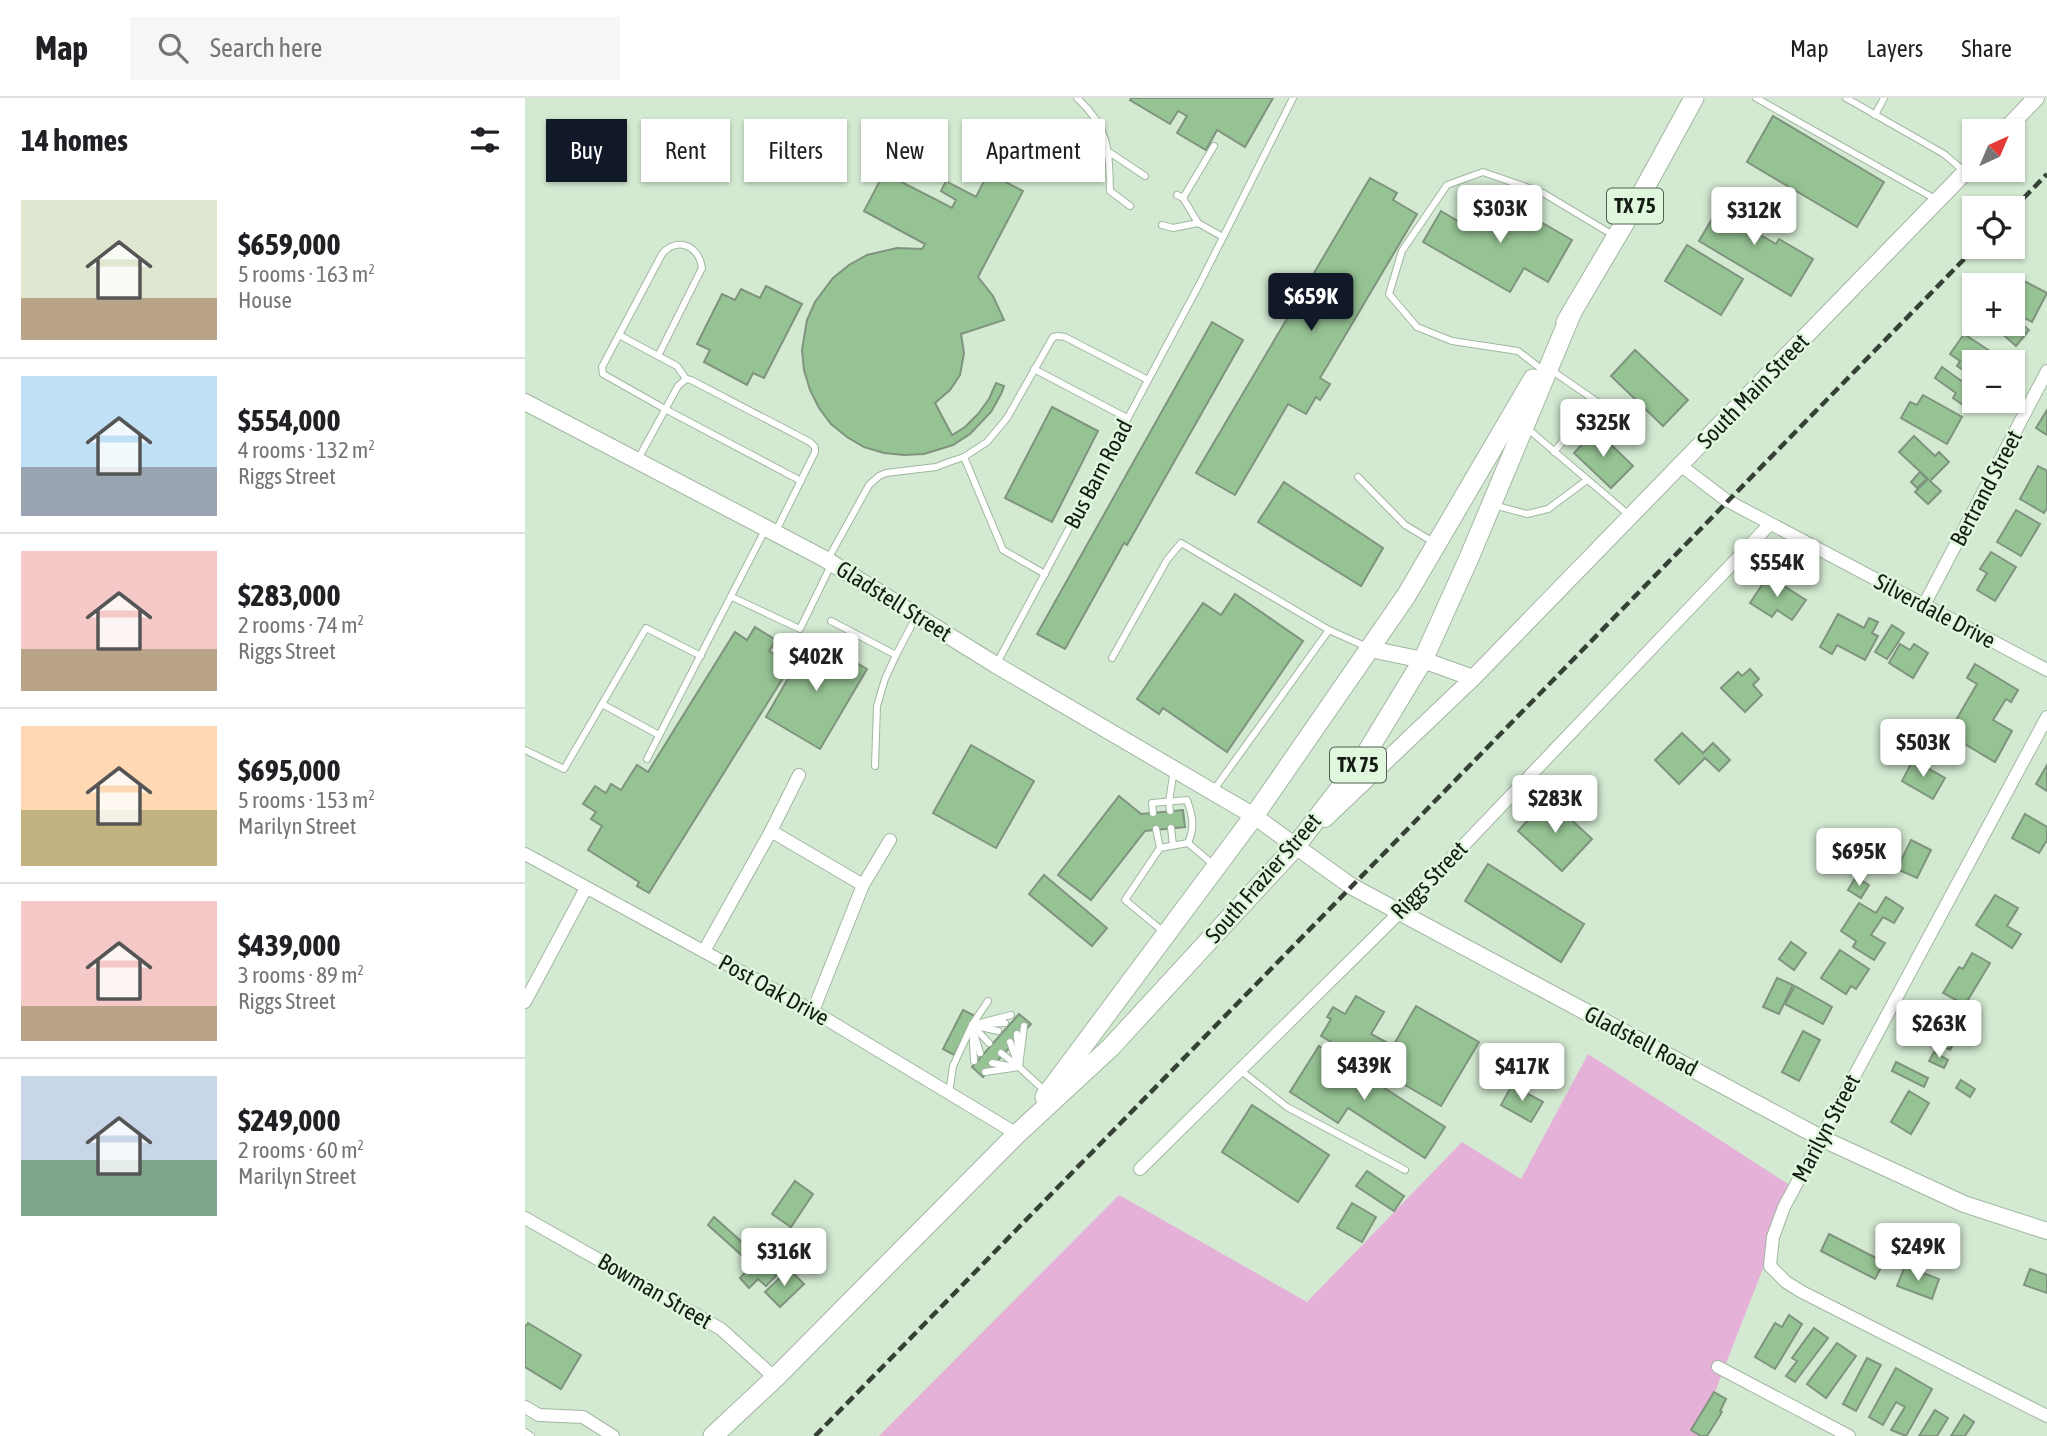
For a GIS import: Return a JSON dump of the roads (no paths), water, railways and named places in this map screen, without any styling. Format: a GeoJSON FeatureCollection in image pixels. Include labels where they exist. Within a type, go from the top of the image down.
{"type":"FeatureCollection","features":[{"type":"Feature","properties":{"kind":"main road","name":"South Frazier Street"},"geometry":{"type":"LineString","coordinates":[[713,1436],[775,1378],[1017,1134],[1111,1048],[1295,847],[1364,757],[1423,660],[1572,312],[1694,98]]}},
{"type":"Feature","properties":{"kind":"main road","name":"South Frazier Street"},"geometry":{"type":"LineString","coordinates":[[1017,1134],[1254,816],[1370,649],[1406,596],[1545,370]]}},
{"type":"Feature","properties":{"kind":"street"},"geometry":{"type":"LineString","coordinates":[[2016,119],[2036,98]]}},
{"type":"Feature","properties":{"kind":"street","name":"South Main Street"},"geometry":{"type":"LineString","coordinates":[[1295,847],[1473,678],[1962,176]]}},
{"type":"Feature","properties":{"kind":"street","name":"Bertrand Street"},"geometry":{"type":"LineString","coordinates":[[1924,605],[2047,370]]}},
{"type":"Feature","properties":{"kind":"street","name":"Gladstell Street"},"geometry":{"type":"LineString","coordinates":[[525,402],[830,562],[996,665],[1254,816]]}},
{"type":"Feature","properties":{"kind":"street","name":"Silverdale Drive"},"geometry":{"type":"LineString","coordinates":[[1680,465],[1726,500],[2047,670]]}},
{"type":"Feature","properties":{"kind":"street","name":"Riggs Street"},"geometry":{"type":"LineString","coordinates":[[1140,1169],[1399,912],[1770,524]]}},
{"type":"Feature","properties":{"kind":"street"},"geometry":{"type":"LineString","coordinates":[[1370,649],[1423,660],[1473,678]]}},
{"type":"Feature","properties":{"kind":"street","name":"Marilyn Street"},"geometry":{"type":"LineString","coordinates":[[2047,717],[1784,1207],[1773,1237],[1770,1266],[1786,1282],[1802,1292],[2047,1416]]}},
{"type":"Feature","properties":{"kind":"street"},"geometry":{"type":"LineString","coordinates":[[703,951],[771,831],[799,775]]}},
{"type":"Feature","properties":{"kind":"street","name":"Gladstell Road"},"geometry":{"type":"LineString","coordinates":[[1254,816],[1351,886],[1821,1138],[1964,1204],[2047,1231]]}},
{"type":"Feature","properties":{"kind":"street"},"geometry":{"type":"LineString","coordinates":[[771,831],[863,885]]}},
{"type":"Feature","properties":{"kind":"street"},"geometry":{"type":"LineString","coordinates":[[813,1011],[863,885],[890,840]]}},
{"type":"Feature","properties":{"kind":"street","name":"Post Oak Drive"},"geometry":{"type":"LineString","coordinates":[[525,854],[813,1011],[1017,1134]]}},
{"type":"Feature","properties":{"kind":"street"},"geometry":{"type":"LineString","coordinates":[[525,1002],[586,888]]}},
{"type":"Feature","properties":{"kind":"street","name":"Bowman Street"},"geometry":{"type":"LineString","coordinates":[[525,1218],[721,1329],[775,1378]]}},
{"type":"Feature","properties":{"kind":"street"},"geometry":{"type":"LineString","coordinates":[[1718,1367],[1849,1436]]}},
{"type":"Feature","properties":{"kind":"street"},"geometry":{"type":"LineString","coordinates":[[525,1407],[539,1415],[583,1417],[613,1436]]}},
{"type":"Feature","properties":{"kind":"lane"},"geometry":{"type":"LineString","coordinates":[[1077,98],[1091,111],[1101,129],[1109,152],[1110,191],[1130,206]]}},
{"type":"Feature","properties":{"kind":"lane","name":"Bus Barn Road"},"geometry":{"type":"LineString","coordinates":[[996,665],[1200,283],[1293,98]]}},
{"type":"Feature","properties":{"kind":"lane"},"geometry":{"type":"LineString","coordinates":[[1756,98],[1937,201]]}},
{"type":"Feature","properties":{"kind":"lane"},"geometry":{"type":"LineString","coordinates":[[1846,98],[1962,164]]}},
{"type":"Feature","properties":{"kind":"lane"},"geometry":{"type":"LineString","coordinates":[[1875,115],[1884,98]]}},
{"type":"Feature","properties":{"kind":"lane"},"geometry":{"type":"LineString","coordinates":[[1214,146],[1180,197],[1198,223],[1223,237]]}},
{"type":"Feature","properties":{"kind":"lane"},"geometry":{"type":"LineString","coordinates":[[1109,152],[1145,176]]}},
{"type":"Feature","properties":{"kind":"lane"},"geometry":{"type":"LineString","coordinates":[[1554,452],[1596,401],[1518,351],[1452,341],[1417,327],[1389,294],[1402,251],[1447,185],[1483,172],[1543,193],[1617,237]]}},
{"type":"Feature","properties":{"kind":"lane"},"geometry":{"type":"LineString","coordinates":[[1162,225],[1173,228],[1198,223]]}},
{"type":"Feature","properties":{"kind":"lane"},"geometry":{"type":"LineString","coordinates":[[658,356],[701,273],[699,256],[690,247],[670,246],[661,254],[602,367],[603,374],[665,410],[801,481]]}},
{"type":"Feature","properties":{"kind":"lane"},"geometry":{"type":"LineString","coordinates":[[619,335],[677,366],[685,379],[810,442],[815,447],[801,481],[732,597],[647,759]]}},
{"type":"Feature","properties":{"kind":"lane"},"geometry":{"type":"LineString","coordinates":[[732,597],[800,629],[830,562],[873,481],[887,473],[936,467],[964,457],[987,442],[1000,427],[1053,337],[1065,337],[1148,380]]}},
{"type":"Feature","properties":{"kind":"lane"},"geometry":{"type":"LineString","coordinates":[[1034,369],[1128,418]]}},
{"type":"Feature","properties":{"kind":"lane"},"geometry":{"type":"LineString","coordinates":[[637,461],[678,386],[685,379]]}},
{"type":"Feature","properties":{"kind":"lane"},"geometry":{"type":"LineString","coordinates":[[1524,426],[1630,516]]}},
{"type":"Feature","properties":{"kind":"lane"},"geometry":{"type":"LineString","coordinates":[[964,457],[1003,550],[1045,574]]}},
{"type":"Feature","properties":{"kind":"lane"},"geometry":{"type":"LineString","coordinates":[[1358,477],[1405,525],[1437,544]]}},
{"type":"Feature","properties":{"kind":"lane"},"geometry":{"type":"LineString","coordinates":[[1491,504],[1527,514],[1548,509],[1587,480]]}},
{"type":"Feature","properties":{"kind":"lane"},"geometry":{"type":"LineString","coordinates":[[1112,658],[1167,560],[1181,543],[1329,630],[1370,649]]}},
{"type":"Feature","properties":{"kind":"lane"},"geometry":{"type":"LineString","coordinates":[[875,766],[877,706],[885,679],[917,615]]}},
{"type":"Feature","properties":{"kind":"lane"},"geometry":{"type":"LineString","coordinates":[[831,621],[896,655]]}},
{"type":"Feature","properties":{"kind":"lane"},"geometry":{"type":"LineString","coordinates":[[525,750],[564,769],[646,628],[701,656]]}},
{"type":"Feature","properties":{"kind":"lane"},"geometry":{"type":"LineString","coordinates":[[1213,791],[1329,630]]}},
{"type":"Feature","properties":{"kind":"lane"},"geometry":{"type":"LineString","coordinates":[[602,704],[659,735]]}},
{"type":"Feature","properties":{"kind":"lane"},"geometry":{"type":"LineString","coordinates":[[1170,811],[1174,768]]}},
{"type":"Feature","properties":{"kind":"lane"},"geometry":{"type":"LineString","coordinates":[[1153,813],[1151,803],[1187,800],[1194,829],[1188,843]]}},
{"type":"Feature","properties":{"kind":"lane"},"geometry":{"type":"LineString","coordinates":[[1171,828],[1173,845]]}},
{"type":"Feature","properties":{"kind":"lane"},"geometry":{"type":"LineString","coordinates":[[1157,830],[1160,848]]}},
{"type":"Feature","properties":{"kind":"lane"},"geometry":{"type":"LineString","coordinates":[[1166,934],[1125,900],[1160,848],[1188,843],[1216,867]]}},
{"type":"Feature","properties":{"kind":"lane"},"geometry":{"type":"LineString","coordinates":[[949,1093],[953,1066],[972,1025],[988,1000]]}},
{"type":"Feature","properties":{"kind":"lane"},"geometry":{"type":"LineString","coordinates":[[972,1025],[1011,1015]]}},
{"type":"Feature","properties":{"kind":"lane"},"geometry":{"type":"LineString","coordinates":[[972,1025],[1005,1023]]}},
{"type":"Feature","properties":{"kind":"lane"},"geometry":{"type":"LineString","coordinates":[[972,1025],[998,1031]]}},
{"type":"Feature","properties":{"kind":"lane"},"geometry":{"type":"LineString","coordinates":[[972,1025],[989,1043]]}},
{"type":"Feature","properties":{"kind":"lane"},"geometry":{"type":"LineString","coordinates":[[972,1025],[981,1053]]}},
{"type":"Feature","properties":{"kind":"lane"},"geometry":{"type":"LineString","coordinates":[[972,1025],[974,1061]]}},
{"type":"Feature","properties":{"kind":"lane"},"geometry":{"type":"LineString","coordinates":[[1019,1067],[1024,1026]]}},
{"type":"Feature","properties":{"kind":"lane"},"geometry":{"type":"LineString","coordinates":[[1017,1034],[1019,1067]]}},
{"type":"Feature","properties":{"kind":"lane"},"geometry":{"type":"LineString","coordinates":[[1010,1042],[1019,1067]]}},
{"type":"Feature","properties":{"kind":"lane"},"geometry":{"type":"LineString","coordinates":[[1001,1054],[1048,1093]]}},
{"type":"Feature","properties":{"kind":"lane"},"geometry":{"type":"LineString","coordinates":[[992,1063],[1019,1067]]}},
{"type":"Feature","properties":{"kind":"lane"},"geometry":{"type":"LineString","coordinates":[[985,1072],[1019,1067]]}},
{"type":"Feature","properties":{"kind":"lane"},"geometry":{"type":"LineString","coordinates":[[1240,1070],[1287,1107],[1405,1170]]}},
{"type":"Feature","properties":{"kind":"lane"},"geometry":{"type":"LineString","coordinates":[[525,1432],[531,1436]]}},
{"type":"Feature","properties":{"kind":"railway"},"geometry":{"type":"LineString","coordinates":[[2025,197],[2047,174]]}},
{"type":"Feature","properties":{"kind":"railway"},"geometry":{"type":"LineString","coordinates":[[815,1436],[1964,259]]}}]}
